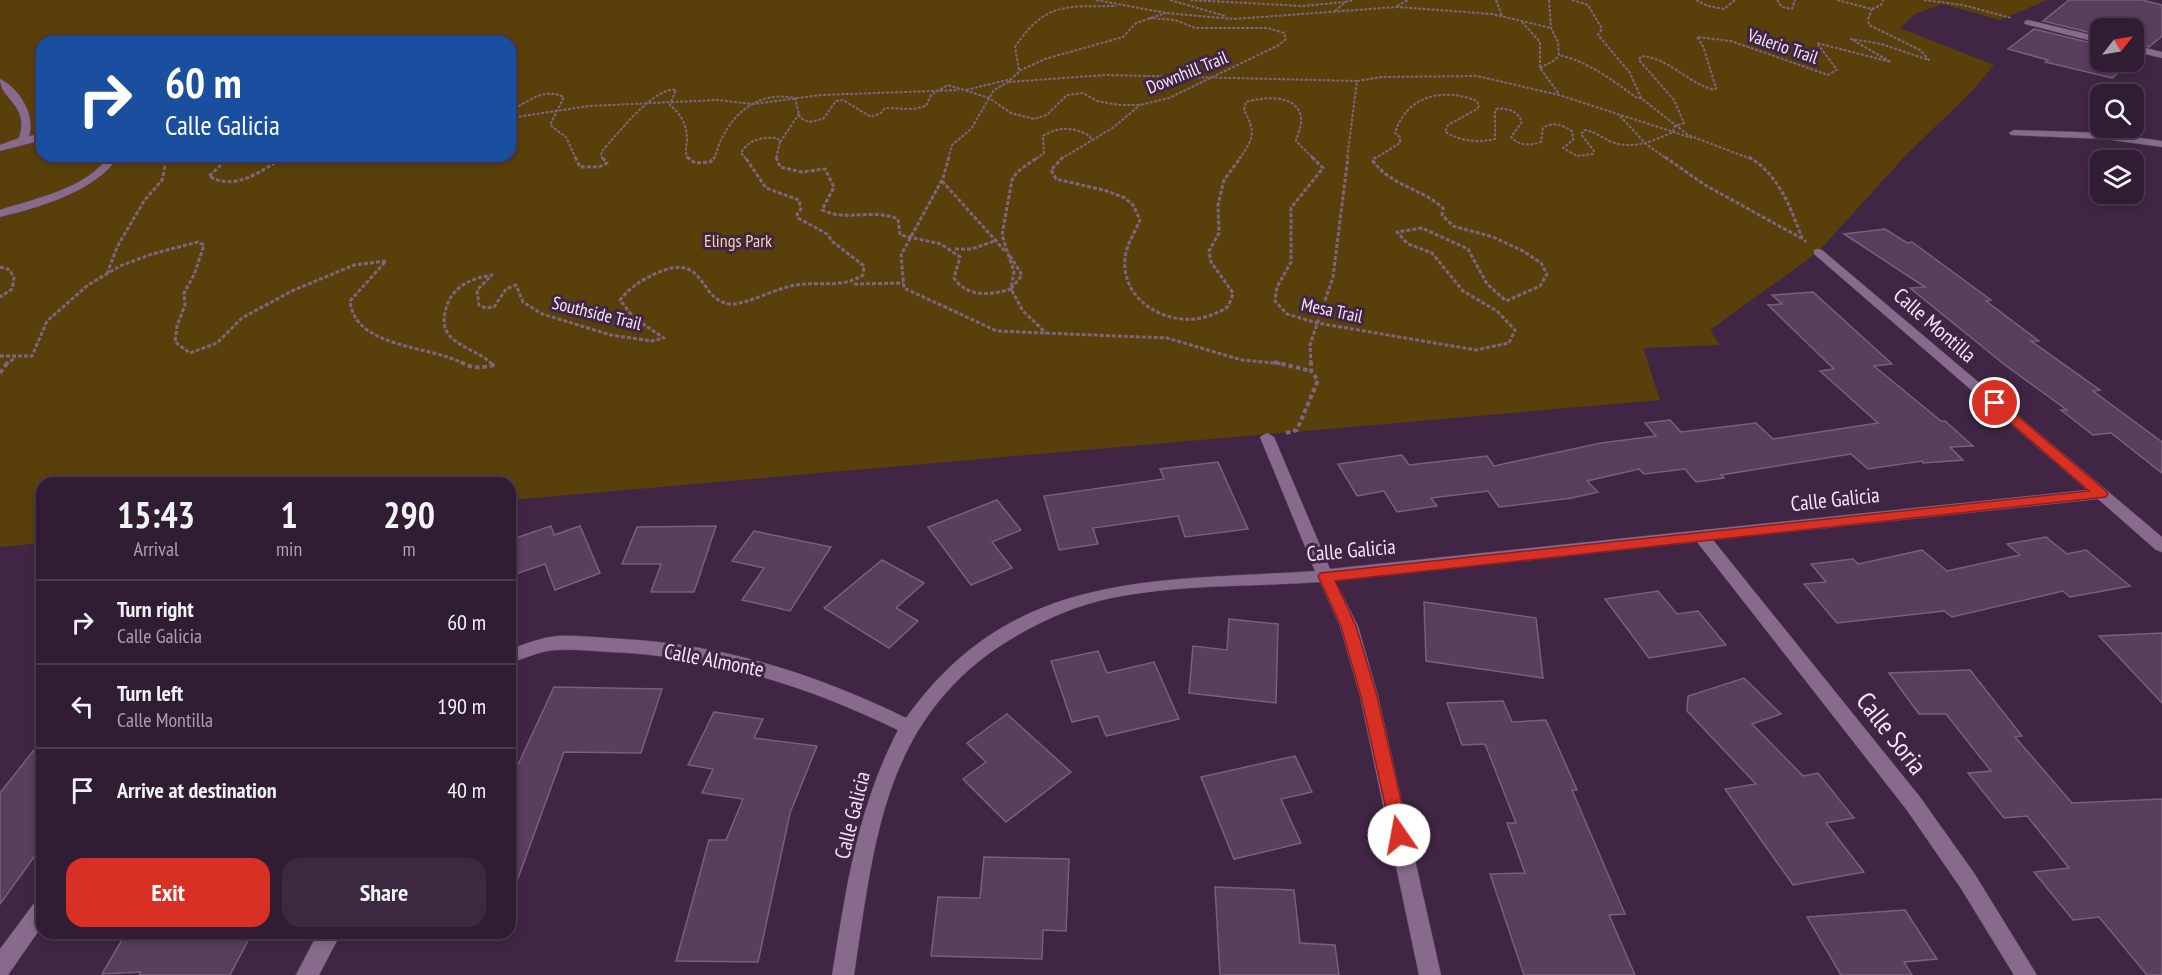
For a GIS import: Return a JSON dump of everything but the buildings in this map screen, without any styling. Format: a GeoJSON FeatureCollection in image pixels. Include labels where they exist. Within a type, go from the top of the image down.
{"type":"FeatureCollection","features":[{"type":"Feature","properties":{"kind":"street"},"geometry":{"type":"LineString","coordinates":[[2028,22],[2090,38]]}},
{"type":"Feature","properties":{"kind":"street"},"geometry":{"type":"LineString","coordinates":[[2144,51],[2162,55]]}},
{"type":"Feature","properties":{"kind":"street"},"geometry":{"type":"LineString","coordinates":[[0,82],[25,111],[28,130],[23,140]]}},
{"type":"Feature","properties":{"kind":"street"},"geometry":{"type":"LineString","coordinates":[[2014,133],[2105,136],[2162,144]]}},
{"type":"Feature","properties":{"kind":"street"},"geometry":{"type":"LineString","coordinates":[[0,148],[36,138]]}},
{"type":"Feature","properties":{"kind":"street"},"geometry":{"type":"LineString","coordinates":[[0,214],[74,186],[100,173],[112,162]]}},
{"type":"Feature","properties":{"kind":"street","name":"Calle Montilla"},"geometry":{"type":"LineString","coordinates":[[1818,252],[2162,546]]}},
{"type":"Feature","properties":{"kind":"street"},"geometry":{"type":"LineString","coordinates":[[1267,437],[1325,576],[1349,626],[1369,696],[1430,975]]}},
{"type":"Feature","properties":{"kind":"street","name":"Calle Galicia"},"geometry":{"type":"LineString","coordinates":[[843,975],[868,829],[879,788],[908,727],[932,695],[959,668],[982,650],[1023,624],[1058,608],[1133,588],[1325,576],[2101,494]]}},
{"type":"Feature","properties":{"kind":"street","name":"Calle Soria"},"geometry":{"type":"LineString","coordinates":[[1701,536],[1913,802],[1967,880],[2026,975]]}},
{"type":"Feature","properties":{"kind":"street","name":"Calle Almonte"},"geometry":{"type":"LineString","coordinates":[[516,654],[558,643],[616,645],[687,652],[738,662],[798,678],[855,700],[908,727]]}},
{"type":"Feature","properties":{"kind":"street"},"geometry":{"type":"LineString","coordinates":[[0,967],[36,917]]}},
{"type":"Feature","properties":{"kind":"street"},"geometry":{"type":"LineString","coordinates":[[307,975],[327,939]]}},
{"type":"Feature","properties":{"kind":"path"},"geometry":{"type":"LineString","coordinates":[[1096,0],[1166,14],[1234,19],[1396,7],[1502,16],[1551,28]]}},
{"type":"Feature","properties":{"kind":"path"},"geometry":{"type":"LineString","coordinates":[[1172,0],[1178,0]]}},
{"type":"Feature","properties":{"kind":"path"},"geometry":{"type":"LineString","coordinates":[[1172,0],[1234,19]]}},
{"type":"Feature","properties":{"kind":"path"},"geometry":{"type":"LineString","coordinates":[[1190,0],[1304,6],[1353,0]]}},
{"type":"Feature","properties":{"kind":"path"},"geometry":{"type":"LineString","coordinates":[[1396,7],[1408,0]]}},
{"type":"Feature","properties":{"kind":"path"},"geometry":{"type":"LineString","coordinates":[[1496,0],[1502,16]]}},
{"type":"Feature","properties":{"kind":"path"},"geometry":{"type":"LineString","coordinates":[[1540,68],[1555,60],[1559,55],[1558,42],[1551,28],[1549,0]]}},
{"type":"Feature","properties":{"kind":"path"},"geometry":{"type":"LineString","coordinates":[[1572,0],[1593,10],[1602,29],[1598,35],[1611,46],[1637,82],[1641,98]]}},
{"type":"Feature","properties":{"kind":"path"},"geometry":{"type":"LineString","coordinates":[[1696,0],[1708,6],[1724,9],[1735,0]]}},
{"type":"Feature","properties":{"kind":"path"},"geometry":{"type":"LineString","coordinates":[[1777,0],[1782,7],[1792,9],[1795,0]]}},
{"type":"Feature","properties":{"kind":"path"},"geometry":{"type":"LineString","coordinates":[[1838,0],[1872,9],[1881,5],[1883,0]]}},
{"type":"Feature","properties":{"kind":"path"},"geometry":{"type":"LineString","coordinates":[[1924,0],[1963,5],[2028,22]]}},
{"type":"Feature","properties":{"kind":"path"},"geometry":{"type":"LineString","coordinates":[[1335,11],[1344,2]]}},
{"type":"Feature","properties":{"kind":"path"},"geometry":{"type":"LineString","coordinates":[[1008,82],[1020,69],[1015,47],[1038,18],[1055,11],[1123,6]]}},
{"type":"Feature","properties":{"kind":"path","name":"Valerio Trail"},"geometry":{"type":"LineString","coordinates":[[1674,127],[1684,123],[1674,100],[1639,60],[1641,56],[1655,57],[1699,85],[1714,90],[1716,88],[1712,73],[1703,46],[1697,37],[1721,39],[1811,72],[1828,75],[1837,70],[1817,43],[1891,62],[1851,39],[1858,39],[1893,47],[1915,58],[1929,60],[1920,50],[1869,25],[1868,19],[1872,9]]}},
{"type":"Feature","properties":{"kind":"path"},"geometry":{"type":"LineString","coordinates":[[1166,14],[1149,18],[1129,27],[1123,37],[1045,59],[1022,70],[994,90],[971,129],[952,145],[942,180],[908,238],[901,255],[904,288],[997,331],[1167,338],[1242,360],[1282,363],[1311,371]]}},
{"type":"Feature","properties":{"kind":"path"},"geometry":{"type":"LineString","coordinates":[[1189,26],[1201,16]]}},
{"type":"Feature","properties":{"kind":"path","name":"Downhill Trail"},"geometry":{"type":"LineString","coordinates":[[795,98],[821,95],[936,92],[948,86],[989,98],[1011,113],[1034,119],[1047,115],[1067,95],[1083,93],[1097,101],[1120,105],[1140,105],[1169,98],[1279,45],[1286,39],[1284,33],[1268,28],[1196,28],[1175,20],[1149,18]]}},
{"type":"Feature","properties":{"kind":"path"},"geometry":{"type":"LineString","coordinates":[[1521,20],[1540,42],[1540,68],[1559,95]]}},
{"type":"Feature","properties":{"kind":"path"},"geometry":{"type":"LineString","coordinates":[[1559,55],[1596,70],[1637,98],[1641,98],[1666,117],[1674,127],[1703,142]]}},
{"type":"Feature","properties":{"kind":"path"},"geometry":{"type":"LineString","coordinates":[[1008,82],[1105,75],[1357,81],[1381,77],[1477,76],[1559,95],[1751,158],[1773,177],[1787,199],[1802,238]]}},
{"type":"Feature","properties":{"kind":"path"},"geometry":{"type":"LineString","coordinates":[[962,90],[989,86],[1012,78]]}},
{"type":"Feature","properties":{"kind":"path"},"geometry":{"type":"LineString","coordinates":[[1267,437],[1297,430],[1303,410],[1318,380],[1311,371],[1310,345],[1332,277],[1357,81]]}},
{"type":"Feature","properties":{"kind":"path"},"geometry":{"type":"LineString","coordinates":[[516,108],[529,98],[543,93],[560,94],[564,97],[550,125],[566,137],[580,167],[599,167],[607,163],[601,156],[602,151],[654,95],[664,89],[676,90],[670,105],[681,114],[687,138],[685,149],[687,158],[695,163],[710,162],[716,156],[716,148],[720,139],[753,104],[763,98],[783,95],[795,98],[800,118],[809,122],[823,119],[832,103],[843,100],[871,117],[881,113],[885,108],[913,109],[926,106],[931,95],[936,92]]}},
{"type":"Feature","properties":{"kind":"path","name":"Mesa Trail"},"geometry":{"type":"LineString","coordinates":[[1091,140],[1058,160],[1051,170],[1056,179],[1072,185],[1120,195],[1134,204],[1140,220],[1124,260],[1128,285],[1140,300],[1155,312],[1180,320],[1211,317],[1228,306],[1233,293],[1210,262],[1209,251],[1219,234],[1218,204],[1224,180],[1251,143],[1253,126],[1244,110],[1246,102],[1257,98],[1280,99],[1293,104],[1301,117],[1296,141],[1323,168],[1291,208],[1291,262],[1277,287],[1275,301],[1287,314],[1317,323],[1476,350],[1509,343],[1515,330],[1497,311],[1462,291],[1432,253],[1408,244],[1397,232],[1422,228],[1468,249],[1487,284],[1506,302],[1540,286],[1547,274],[1541,263],[1523,251],[1493,237],[1453,226],[1442,215],[1443,208],[1439,204],[1389,179],[1373,161],[1376,156],[1400,143],[1400,137],[1395,133],[1396,126],[1426,96],[1461,95],[1477,101],[1479,106],[1448,125],[1445,132],[1466,141],[1478,142],[1495,139],[1498,127],[1496,109],[1502,109],[1516,112],[1520,116],[1522,122],[1511,137],[1518,143],[1535,145],[1541,142],[1543,128],[1552,124],[1561,125],[1572,131],[1573,140],[1563,148],[1570,154],[1579,156],[1593,154],[1594,151],[1581,134],[1586,130],[1597,132],[1616,143],[1646,144]]}},
{"type":"Feature","properties":{"kind":"path"},"geometry":{"type":"LineString","coordinates":[[516,117],[589,106],[672,101],[717,100],[753,104]]}},
{"type":"Feature","properties":{"kind":"path"},"geometry":{"type":"LineString","coordinates":[[1046,334],[1023,310],[1011,289],[1014,272],[1002,237],[1012,180],[1017,172],[1044,153],[1043,136],[1051,131],[1070,128],[1080,130],[1090,136],[1091,140],[1112,128],[1140,105]]}},
{"type":"Feature","properties":{"kind":"path"},"geometry":{"type":"LineString","coordinates":[[799,113],[780,142],[776,159],[780,167],[802,172],[825,169],[834,187],[832,196],[824,203],[822,210],[829,215],[858,218],[892,215],[898,219],[900,235],[947,245],[954,249],[960,257],[954,278],[965,290],[978,294],[1011,289],[1019,280],[1021,271],[942,180]]}},
{"type":"Feature","properties":{"kind":"path"},"geometry":{"type":"LineString","coordinates":[[1618,114],[1646,144],[1705,185],[1802,238],[1818,252]]}},
{"type":"Feature","properties":{"kind":"path"},"geometry":{"type":"LineString","coordinates":[[1673,132],[1674,127]]}},
{"type":"Feature","properties":{"kind":"path"},"geometry":{"type":"LineString","coordinates":[[1646,144],[1673,132]]}},
{"type":"Feature","properties":{"kind":"path"},"geometry":{"type":"LineString","coordinates":[[780,142],[777,138],[752,140],[741,153],[764,185],[783,196],[799,200],[801,208],[797,214],[798,218],[827,234],[833,242],[864,266],[863,275],[847,284]]}},
{"type":"Feature","properties":{"kind":"path"},"geometry":{"type":"LineString","coordinates":[[107,274],[117,247],[133,219],[144,201],[162,180],[164,162]]}},
{"type":"Feature","properties":{"kind":"path"},"geometry":{"type":"LineString","coordinates":[[224,162],[209,176],[214,181],[247,179],[276,162]]}},
{"type":"Feature","properties":{"kind":"path"},"geometry":{"type":"LineString","coordinates":[[954,249],[972,249],[1002,237]]}},
{"type":"Feature","properties":{"kind":"path","name":"Southside Trail"},"geometry":{"type":"LineString","coordinates":[[17,358],[32,356],[47,321],[88,285],[152,254],[198,242],[204,245],[194,275],[184,293],[185,305],[177,326],[175,342],[190,353],[219,342],[241,319],[328,276],[356,264],[376,260],[386,261],[350,301],[351,309],[363,329],[413,349],[452,357],[469,367],[480,368],[493,365],[471,347],[451,338],[443,325],[445,306],[451,294],[466,281],[480,276],[492,275],[477,290],[479,304],[486,308],[494,307],[506,289],[516,285],[523,302],[542,314],[611,335],[652,341],[664,338],[636,321],[625,311],[620,300],[632,287],[659,271],[677,266],[686,267],[695,272],[708,293],[728,304],[800,284],[847,284]]}},
{"type":"Feature","properties":{"kind":"path"},"geometry":{"type":"LineString","coordinates":[[0,267],[10,270],[15,278],[12,289],[0,297]]}},
{"type":"Feature","properties":{"kind":"path"},"geometry":{"type":"LineString","coordinates":[[847,284],[903,283]]}},
{"type":"Feature","properties":{"kind":"path"},"geometry":{"type":"LineString","coordinates":[[0,356],[17,358]]}},
{"type":"Feature","properties":{"kind":"path"},"geometry":{"type":"LineString","coordinates":[[0,373],[5,364],[17,358]]}},
{"type":"Feature","properties":{"kind":"green space","name":"Elings Park"},"geometry":{"type":"Polygon","coordinates":[[[0,0],[2047,0],[2000,20],[1942,4],[1915,14],[1900,28],[1994,65],[1974,89],[1905,156],[1818,252],[1710,330],[1720,345],[1643,348],[1660,400],[516,499],[516,477],[36,477],[36,544],[0,547],[0,0]]]}},
{"type":"Feature","properties":{"kind":"route"},"geometry":{"type":"LineString","coordinates":[[1399,835],[1369,696],[1349,626],[1325,576],[2101,494],[1995,403]]}}]}
